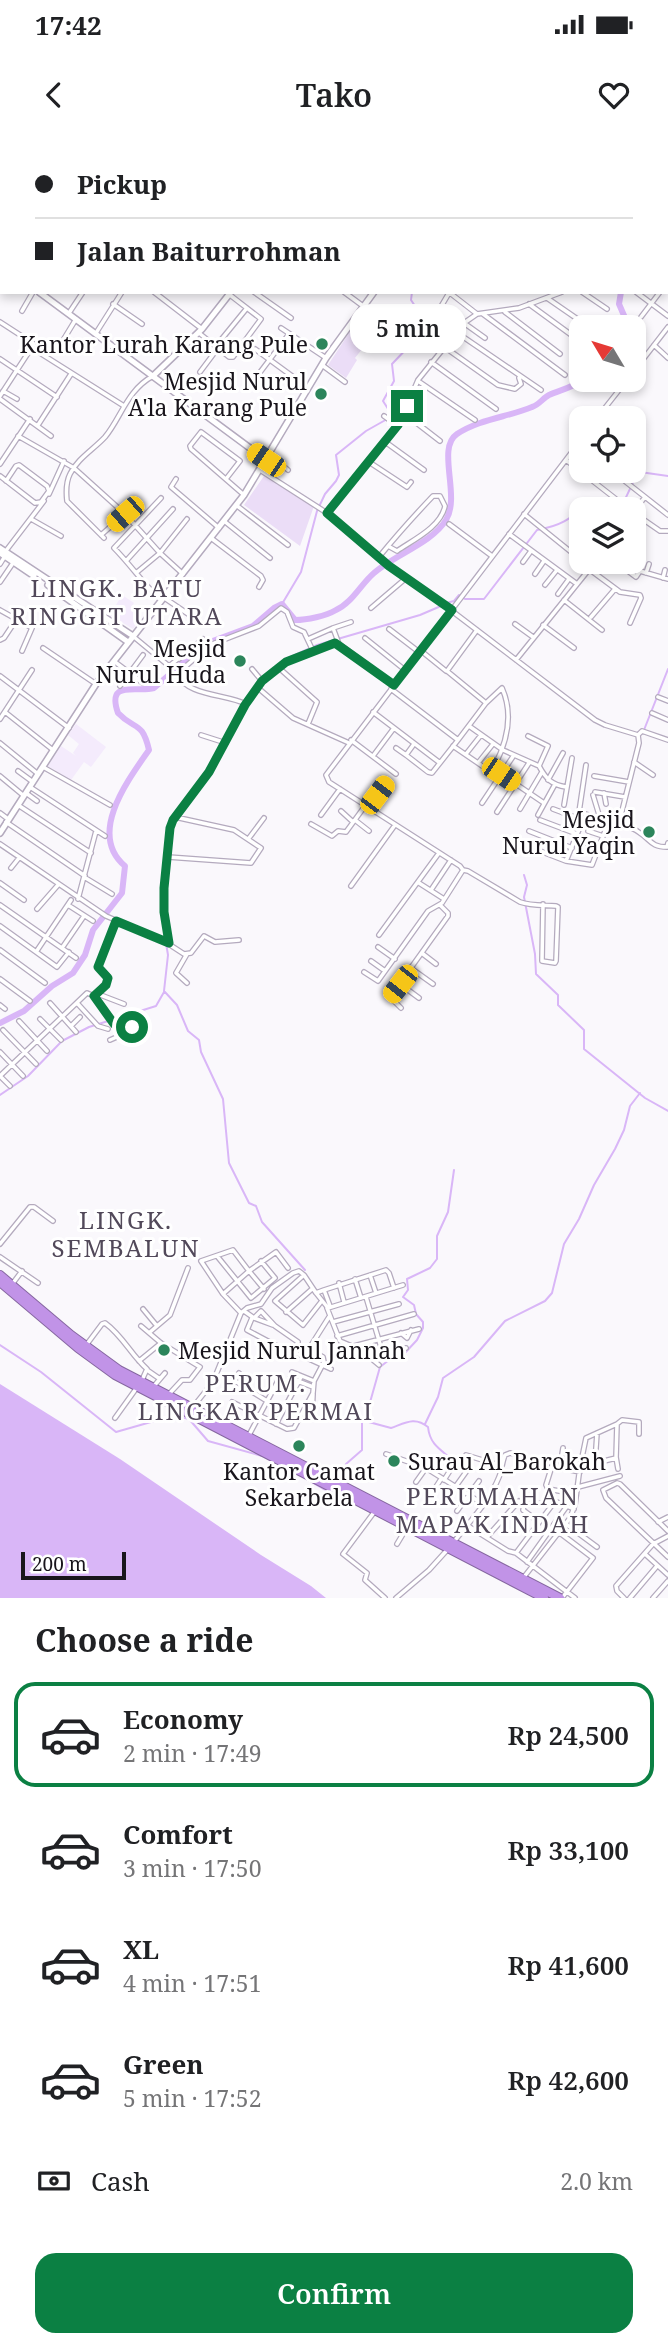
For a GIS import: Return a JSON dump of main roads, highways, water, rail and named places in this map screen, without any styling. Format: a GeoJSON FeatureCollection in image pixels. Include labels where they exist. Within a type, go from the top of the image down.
{"type":"FeatureCollection","features":[{"type":"Feature","properties":{"kind":"highway"},"geometry":{"type":"LineString","coordinates":[[0,1275],[103,1367],[451,1545],[544,1598]]}},
{"type":"Feature","properties":{"kind":"highway"},"geometry":{"type":"LineString","coordinates":[[0,1282],[69,1337],[139,1384],[153,1388],[232,1433],[248,1437],[332,1485]]}},
{"type":"Feature","properties":{"kind":"highway"},"geometry":{"type":"LineString","coordinates":[[344,1491],[375,1511],[451,1545]]}},
{"type":"Feature","properties":{"kind":"highway"},"geometry":{"type":"LineString","coordinates":[[520,1582],[563,1596]]}},
{"type":"Feature","properties":{"kind":"main road"},"geometry":{"type":"LineString","coordinates":[[153,376],[200,331],[230,294]]}},
{"type":"Feature","properties":{"kind":"main road"},"geometry":{"type":"LineString","coordinates":[[0,833],[113,660],[244,495],[307,387],[372,294]]}},
{"type":"Feature","properties":{"kind":"main road"},"geometry":{"type":"LineString","coordinates":[[47,295],[153,376],[267,457]]}},
{"type":"Feature","properties":{"kind":"main road"},"geometry":{"type":"LineString","coordinates":[[3,552],[13,562],[131,639]]}},
{"type":"Feature","properties":{"kind":"main road"},"geometry":{"type":"LineString","coordinates":[[3,552],[131,639]]}},
{"type":"Feature","properties":{"kind":"waterway"},"geometry":{"type":"LineString","coordinates":[[282,604],[301,572],[317,511],[339,475],[336,455],[366,431],[389,418],[390,412],[383,401],[394,381],[392,364],[422,329],[419,312],[411,300],[412,294]]}},
{"type":"Feature","properties":{"kind":"waterway"},"geometry":{"type":"LineString","coordinates":[[621,294],[619,304],[624,315]]}},
{"type":"Feature","properties":{"kind":"waterway"},"geometry":{"type":"LineString","coordinates":[[0,1023],[24,1011],[52,986],[73,973],[85,955],[93,930],[122,893],[125,866],[114,853],[110,839],[110,823],[122,791],[149,750],[141,730],[118,713],[116,695],[125,690],[154,688],[201,647],[253,626],[282,604],[295,620],[322,616],[342,607],[382,566],[432,535],[446,520],[451,498],[449,450],[451,441],[457,434],[475,425],[534,406],[549,395],[569,388]]}},
{"type":"Feature","properties":{"kind":"waterway"},"geometry":{"type":"LineString","coordinates":[[626,497],[640,472],[668,476]]}},
{"type":"Feature","properties":{"kind":"waterway"},"geometry":{"type":"LineString","coordinates":[[446,603],[454,601],[459,595],[465,599],[484,599],[537,530],[569,518]]}},
{"type":"Feature","properties":{"kind":"waterway"},"geometry":{"type":"LineString","coordinates":[[245,703],[266,674],[288,658],[317,645],[420,615],[441,606]]}},
{"type":"Feature","properties":{"kind":"waterway"},"geometry":{"type":"LineString","coordinates":[[644,730],[668,669]]}},
{"type":"Feature","properties":{"kind":"waterway"},"geometry":{"type":"LineString","coordinates":[[204,776],[210,766]]}},
{"type":"Feature","properties":{"kind":"waterway"},"geometry":{"type":"LineString","coordinates":[[167,841],[170,822],[179,808]]}},
{"type":"Feature","properties":{"kind":"waterway"},"geometry":{"type":"LineString","coordinates":[[524,875],[527,885],[524,897],[536,974],[558,995],[558,1005],[584,1030],[584,1049],[645,1098],[668,1111]]}},
{"type":"Feature","properties":{"kind":"waterway"},"geometry":{"type":"LineString","coordinates":[[162,903],[163,877]]}},
{"type":"Feature","properties":{"kind":"waterway"},"geometry":{"type":"LineString","coordinates":[[166,943],[168,955],[164,991],[177,1005],[188,1031],[199,1040],[201,1052],[223,1099],[229,1163],[249,1203],[256,1206],[262,1222],[305,1270]]}},
{"type":"Feature","properties":{"kind":"waterway"},"geometry":{"type":"LineString","coordinates":[[0,1095],[28,1076],[62,1041],[89,1027],[156,1006],[164,992]]}},
{"type":"Feature","properties":{"kind":"waterway"},"geometry":{"type":"LineString","coordinates":[[425,1424],[438,1397],[443,1378],[474,1357],[505,1321],[545,1301],[552,1293],[564,1244],[615,1149],[624,1130],[630,1106],[640,1093]]}},
{"type":"Feature","properties":{"kind":"waterway"},"geometry":{"type":"LineString","coordinates":[[365,1420],[380,1367],[403,1355],[417,1340],[423,1328],[423,1322],[416,1314],[414,1305],[403,1297],[408,1290],[407,1279],[430,1268],[437,1259],[437,1236],[448,1212],[454,1170]]}},
{"type":"Feature","properties":{"kind":"waterway"},"geometry":{"type":"LineString","coordinates":[[0,1345],[41,1372],[116,1432],[158,1420],[181,1417],[189,1419],[208,1441],[262,1456]]}},
{"type":"Feature","properties":{"kind":"waterway"},"geometry":{"type":"LineString","coordinates":[[342,1483],[346,1464],[362,1450],[362,1422],[365,1421],[391,1428],[419,1422],[428,1427],[434,1443],[455,1462]]}},
{"type":"Feature","properties":{"kind":"waterway"},"geometry":{"type":"LineString","coordinates":[[298,1474],[336,1494]]}},
{"type":"Feature","properties":{"kind":"place","name":"Kantor Lurah Karang Pule"},"geometry":{"type":"Point","coordinates":[322,344]}},
{"type":"Feature","properties":{"kind":"place","name":"Mesjid Nurul A'la Karang Pule"},"geometry":{"type":"Point","coordinates":[321,394]}},
{"type":"Feature","properties":{"kind":"place","name":"Mesjid Nurul Huda"},"geometry":{"type":"Point","coordinates":[240,661]}},
{"type":"Feature","properties":{"kind":"place","name":"Mesjid Nurul Yaqin"},"geometry":{"type":"Point","coordinates":[649,832]}},
{"type":"Feature","properties":{"kind":"place","name":"Mesjid Nurul Jannah"},"geometry":{"type":"Point","coordinates":[164,1350]}},
{"type":"Feature","properties":{"kind":"place","name":"Kantor Camat Sekarbela"},"geometry":{"type":"Point","coordinates":[299,1446]}},
{"type":"Feature","properties":{"kind":"place","name":"Surau Al_Barokah"},"geometry":{"type":"Point","coordinates":[394,1461]}},
{"type":"Feature","properties":{"kind":"district","name":"LINGK. BATU RINGGIT UTARA"},"geometry":{"type":"Point","coordinates":[117,601]}},
{"type":"Feature","properties":{"kind":"district","name":"LINGK. SEMBALUN"},"geometry":{"type":"Point","coordinates":[126,1233]}},
{"type":"Feature","properties":{"kind":"district","name":"PERUM. LINGKAR PERMAI"},"geometry":{"type":"Point","coordinates":[256,1396]}},
{"type":"Feature","properties":{"kind":"district","name":"PERUMAHAN MAPAK INDAH"},"geometry":{"type":"Point","coordinates":[493,1509]}}]}
